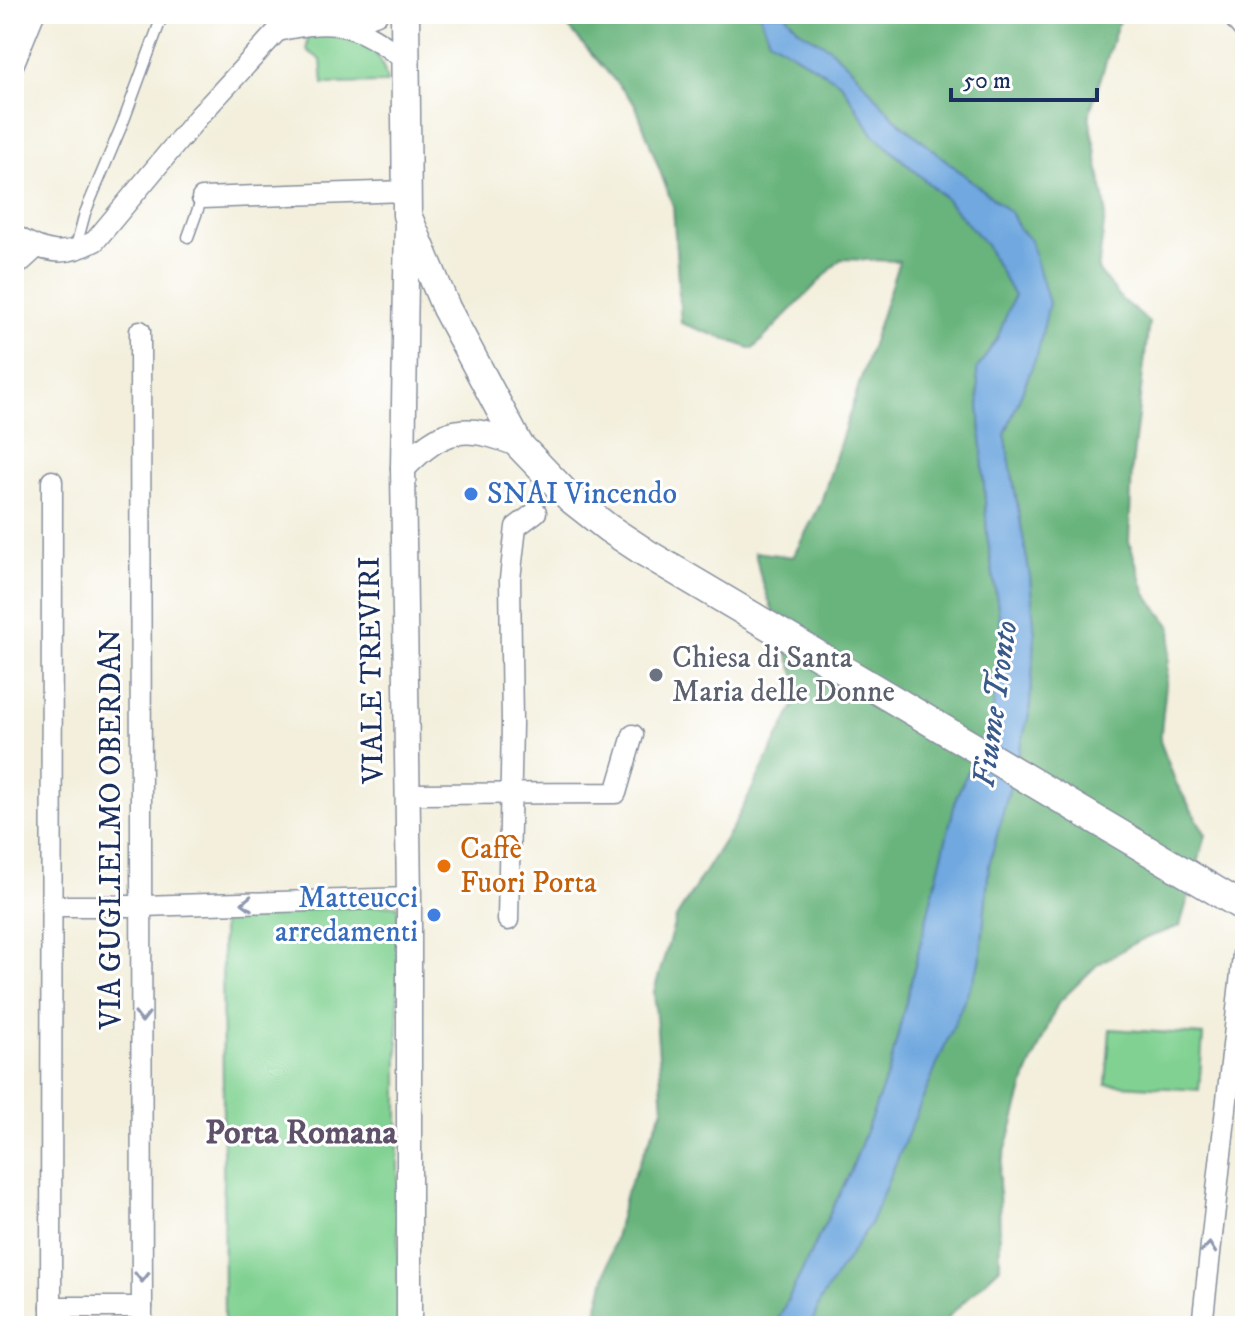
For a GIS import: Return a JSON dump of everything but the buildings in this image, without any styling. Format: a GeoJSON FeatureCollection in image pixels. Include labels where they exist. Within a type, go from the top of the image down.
{"type":"FeatureCollection","features":[{"type":"Feature","properties":{"kind":"main road","name":"VIALE TREVIRI"},"geometry":{"type":"LineString","coordinates":[[405,14],[407,203]]}},
{"type":"Feature","properties":{"kind":"main road"},"geometry":{"type":"LineString","coordinates":[[407,203],[446,308],[519,445],[571,499],[608,528],[681,574],[1245,908]]}},
{"type":"Feature","properties":{"kind":"street"},"geometry":{"type":"LineString","coordinates":[[14,63],[34,14]]}},
{"type":"Feature","properties":{"kind":"street"},"geometry":{"type":"LineString","coordinates":[[14,235],[37,247],[75,252],[95,241],[199,116],[293,14]]}},
{"type":"Feature","properties":{"kind":"street"},"geometry":{"type":"LineString","coordinates":[[347,25],[377,14]]}},
{"type":"Feature","properties":{"kind":"street"},"geometry":{"type":"LineString","coordinates":[[1231,14],[1245,31]]}},
{"type":"Feature","properties":{"kind":"street"},"geometry":{"type":"LineString","coordinates":[[278,31],[313,23],[347,25],[373,36],[405,60]]}},
{"type":"Feature","properties":{"kind":"street"},"geometry":{"type":"LineString","coordinates":[[202,198],[407,203]]}},
{"type":"Feature","properties":{"kind":"street","name":"VIALE TREVIRI"},"geometry":{"type":"LineString","coordinates":[[407,203],[403,468],[409,898],[409,1326]]}},
{"type":"Feature","properties":{"kind":"street"},"geometry":{"type":"LineString","coordinates":[[14,268],[37,247]]}},
{"type":"Feature","properties":{"kind":"street","name":"VIA GUGLIELMO OBERDAN"},"geometry":{"type":"LineString","coordinates":[[140,331],[142,1317]]}},
{"type":"Feature","properties":{"kind":"street"},"geometry":{"type":"LineString","coordinates":[[403,468],[426,447],[456,431],[476,430],[519,445]]}},
{"type":"Feature","properties":{"kind":"street"},"geometry":{"type":"LineString","coordinates":[[52,481],[51,1317],[142,1317]]}},
{"type":"Feature","properties":{"kind":"street"},"geometry":{"type":"LineString","coordinates":[[508,920],[510,579],[516,527],[536,512]]}},
{"type":"Feature","properties":{"kind":"street"},"geometry":{"type":"LineString","coordinates":[[408,794],[616,793],[633,735]]}},
{"type":"Feature","properties":{"kind":"street"},"geometry":{"type":"LineString","coordinates":[[52,906],[409,898]]}},
{"type":"Feature","properties":{"kind":"street"},"geometry":{"type":"LineString","coordinates":[[1202,1326],[1209,1247],[1242,1006],[1245,937]]}},
{"type":"Feature","properties":{"kind":"lane"},"geometry":{"type":"LineString","coordinates":[[75,252],[85,213],[163,14]]}},
{"type":"Feature","properties":{"kind":"lane"},"geometry":{"type":"LineString","coordinates":[[188,237],[202,198]]}},
{"type":"Feature","properties":{"kind":"green space"},"geometry":{"type":"Polygon","coordinates":[[[557,14],[760,14],[769,39],[841,83],[873,134],[946,199],[986,245],[1014,296],[997,339],[977,369],[987,534],[1001,628],[992,720],[957,795],[889,1071],[850,1173],[775,1326],[593,1326],[626,1193],[663,1109],[654,991],[676,918],[735,823],[801,692],[760,575],[755,552],[793,557],[820,505],[899,261],[841,259],[753,349],[681,323],[673,206],[635,104],[557,14]]]}},
{"type":"Feature","properties":{"kind":"green space"},"geometry":{"type":"Polygon","coordinates":[[[785,14],[1121,14],[1089,115],[1106,209],[1098,270],[1122,300],[1149,322],[1132,466],[1129,541],[1146,594],[1172,628],[1160,741],[1176,783],[1206,835],[1180,926],[1138,941],[1097,965],[1058,1003],[1027,1075],[999,1173],[1000,1267],[949,1316],[946,1326],[811,1326],[980,963],[989,865],[1029,714],[1035,637],[1030,577],[1005,434],[1038,352],[1030,241],[1019,229],[1012,214],[894,118],[851,68],[828,47],[799,30],[785,14]]]}},
{"type":"Feature","properties":{"kind":"green space"},"geometry":{"type":"Polygon","coordinates":[[[328,33],[368,46],[380,61],[387,83],[323,84],[321,60],[307,50],[308,35],[328,33]]]}},
{"type":"Feature","properties":{"kind":"green space"},"geometry":{"type":"Polygon","coordinates":[[[398,905],[398,1326],[224,1326],[222,913],[398,905]]]}},
{"type":"Feature","properties":{"kind":"green space"},"geometry":{"type":"Polygon","coordinates":[[[1110,1029],[1203,1035],[1199,1090],[1106,1084],[1110,1029]]]}},
{"type":"Feature","properties":{"kind":"water","name":"Fiume Tronto"},"geometry":{"type":"Polygon","coordinates":[[[760,14],[785,14],[799,30],[828,47],[851,68],[894,118],[1012,214],[1019,229],[1030,240],[1049,303],[1038,352],[1005,434],[1030,577],[1035,637],[1029,714],[989,865],[980,963],[870,1224],[820,1301],[811,1326],[775,1326],[850,1173],[889,1071],[957,795],[992,720],[1001,628],[987,534],[977,369],[997,339],[1014,296],[986,245],[946,199],[873,134],[841,83],[769,39],[760,14]]]}},
{"type":"Feature","properties":{"kind":"place","name":"SNAI Vincendo"},"geometry":{"type":"Point","coordinates":[471,494]}},
{"type":"Feature","properties":{"kind":"place","name":"Chiesa di Santa Maria delle Donne"},"geometry":{"type":"Point","coordinates":[656,675]}},
{"type":"Feature","properties":{"kind":"place","name":"Caffè Fuori Porta"},"geometry":{"type":"Point","coordinates":[444,866]}},
{"type":"Feature","properties":{"kind":"place","name":"Matteucci arredamenti"},"geometry":{"type":"Point","coordinates":[434,915]}},
{"type":"Feature","properties":{"kind":"district","name":"Porta Romana"},"geometry":{"type":"Point","coordinates":[301,1133]}}]}
